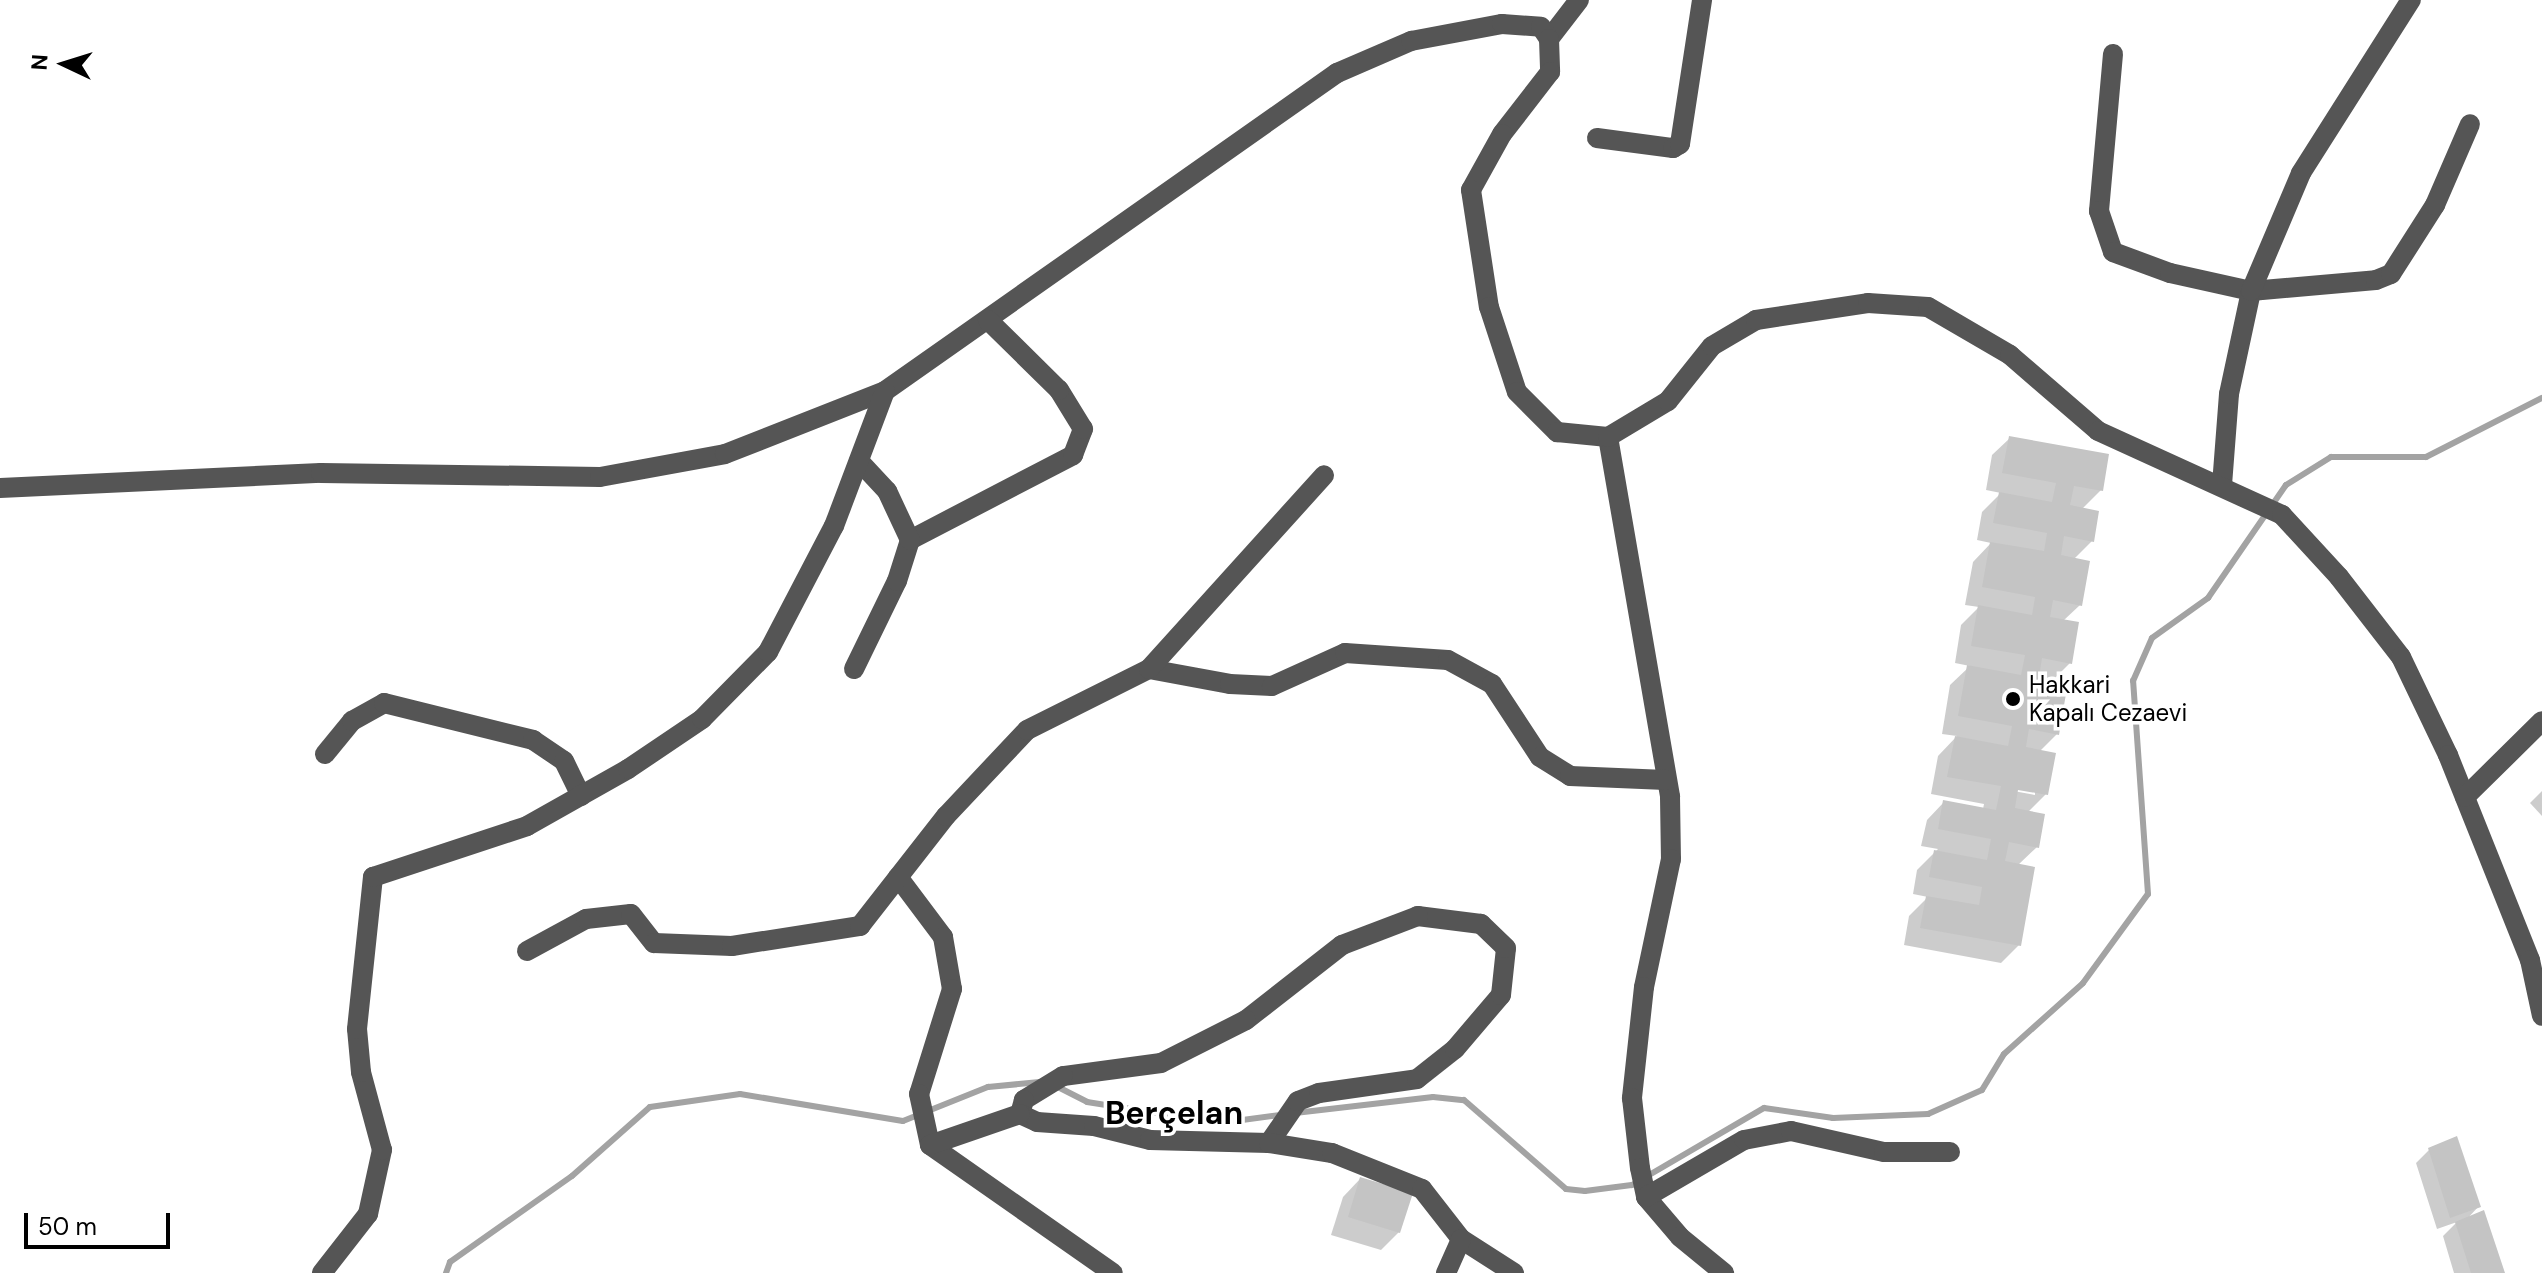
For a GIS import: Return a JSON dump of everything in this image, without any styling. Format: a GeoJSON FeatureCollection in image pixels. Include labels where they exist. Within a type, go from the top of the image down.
{"type":"FeatureCollection","features":[{"type":"Feature","properties":{"kind":"street"},"geometry":{"type":"LineString","coordinates":[[1549,39],[1568,21],[1579,0]]}},
{"type":"Feature","properties":{"kind":"street"},"geometry":{"type":"LineString","coordinates":[[1597,138],[1673,148],[1680,144],[1702,0]]}},
{"type":"Feature","properties":{"kind":"street"},"geometry":{"type":"LineString","coordinates":[[2222,485],[2229,394],[2251,291],[2301,173],[2411,0]]}},
{"type":"Feature","properties":{"kind":"street"},"geometry":{"type":"LineString","coordinates":[[0,488],[321,473],[600,477],[725,454],[885,391],[1337,73],[1411,41],[1502,24],[1541,27],[1549,39],[1550,72],[1502,134],[1471,190],[1489,307],[1517,392],[1557,432],[1608,437],[1668,401],[1712,346],[1756,320],[1868,303],[1928,307],[2010,355],[2098,431],[2180,472],[2222,485],[2282,515],[2339,577],[2401,657],[2465,797],[2530,960],[2542,1016]]}},
{"type":"Feature","properties":{"kind":"street"},"geometry":{"type":"LineString","coordinates":[[2113,54],[2099,211],[2113,252],[2170,273],[2251,291],[2376,280],[2391,274],[2435,205],[2470,124]]}},
{"type":"Feature","properties":{"kind":"street"},"geometry":{"type":"LineString","coordinates":[[910,540],[1073,455],[1083,429],[1059,390],[988,320]]}},
{"type":"Feature","properties":{"kind":"street"},"geometry":{"type":"LineString","coordinates":[[322,1273],[368,1214],[382,1150],[361,1072],[357,1029],[373,877],[527,826],[581,796],[702,719],[768,652],[834,526],[885,391]]}},
{"type":"Feature","properties":{"kind":"street"},"geometry":{"type":"LineString","coordinates":[[1608,437],[1666,780],[1671,859],[1644,987],[1632,1098],[1646,1197],[1680,1237],[1724,1273]]}},
{"type":"Feature","properties":{"kind":"street"},"geometry":{"type":"LineString","coordinates":[[854,669],[897,581],[910,540],[887,491],[859,461]]}},
{"type":"Feature","properties":{"kind":"street"},"geometry":{"type":"LineString","coordinates":[[527,951],[586,919],[631,914],[654,943],[732,946],[860,926],[946,816],[1027,730],[1149,669],[1324,475]]}},
{"type":"Feature","properties":{"kind":"street"},"geometry":{"type":"LineString","coordinates":[[1149,669],[1230,684],[1272,686],[1345,653],[1448,660],[1492,684],[1540,757],[1570,776],[1666,780]]}},
{"type":"Feature","properties":{"kind":"street"},"geometry":{"type":"LineString","coordinates":[[325,754],[352,721],[384,703],[533,740],[564,761],[581,796]]}},
{"type":"Feature","properties":{"kind":"street"},"geometry":{"type":"LineString","coordinates":[[2465,797],[2542,721]]}},
{"type":"Feature","properties":{"kind":"street"},"geometry":{"type":"LineString","coordinates":[[898,877],[943,937],[952,989],[919,1094],[930,1145],[1113,1273]]}},
{"type":"Feature","properties":{"kind":"street"},"geometry":{"type":"LineString","coordinates":[[1020,1114],[1024,1100],[1063,1076],[1161,1063],[1246,1020],[1342,945],[1418,916],[1481,924],[1506,948],[1501,995],[1455,1049],[1417,1079],[1319,1093],[1298,1101],[1269,1143]]}},
{"type":"Feature","properties":{"kind":"street"},"geometry":{"type":"LineString","coordinates":[[930,1145],[1020,1114],[1037,1122],[1094,1126],[1150,1140],[1269,1143],[1332,1153],[1422,1189],[1461,1239],[1514,1273]]}},
{"type":"Feature","properties":{"kind":"street"},"geometry":{"type":"LineString","coordinates":[[1646,1197],[1744,1140],[1791,1131],[1869,1150],[1950,1152]]}},
{"type":"Feature","properties":{"kind":"street"},"geometry":{"type":"LineString","coordinates":[[1446,1273],[1461,1239]]}},
{"type":"Feature","properties":{"kind":"building","name":"Hakkari Kapalı Cezaevi"},"geometry":{"type":"Polygon","coordinates":[[[2009,436],[2109,454],[2103,491],[2074,486],[2070,505],[2099,511],[2094,542],[2064,536],[2061,555],[2090,561],[2082,606],[2053,600],[2050,617],[2079,622],[2072,664],[2042,658],[2039,677],[2068,682],[2059,735],[2029,729],[2026,747],[2056,753],[2048,795],[2018,790],[2015,808],[2045,814],[2039,848],[2009,842],[2005,861],[2035,867],[2021,946],[1920,928],[1926,896],[1979,905],[1982,887],[1929,877],[1934,850],[1987,860],[1991,839],[1938,829],[1943,800],[1996,810],[2001,786],[1947,777],[1955,736],[2008,746],[2012,726],[1958,716],[1967,665],[2021,675],[2025,655],[1971,646],[1978,605],[2032,615],[2035,597],[1982,587],[1990,542],[2044,551],[2047,533],[1993,523],[1999,492],[2052,502],[2056,483],[2002,473],[2009,436]]]}},
{"type":"Feature","properties":{"kind":"building"},"geometry":{"type":"Polygon","coordinates":[[[2457,1136],[2481,1207],[2450,1218],[2428,1148],[2457,1136]]]}},
{"type":"Feature","properties":{"kind":"building"},"geometry":{"type":"Polygon","coordinates":[[[1360,1177],[1413,1193],[1400,1233],[1348,1217],[1360,1177]]]}},
{"type":"Feature","properties":{"kind":"building"},"geometry":{"type":"Polygon","coordinates":[[[2484,1210],[2505,1273],[2471,1273],[2455,1222],[2484,1210]]]}},
{"type":"Feature","properties":{"kind":"waterway"},"geometry":{"type":"LineString","coordinates":[[1295,1113],[1433,1097],[1464,1100],[1566,1189],[1585,1191],[1632,1185],[1764,1108],[1833,1118],[1928,1114],[1982,1090],[2004,1054],[2083,983],[2148,894],[2133,681],[2152,638],[2208,598],[2286,485],[2331,457],[2426,457],[2542,398]]}},
{"type":"Feature","properties":{"kind":"waterway"},"geometry":{"type":"LineString","coordinates":[[446,1273],[450,1262],[572,1176],[650,1107],[740,1094],[903,1121],[988,1087],[1040,1082]]}},
{"type":"Feature","properties":{"kind":"waterway"},"geometry":{"type":"LineString","coordinates":[[1054,1085],[1087,1102],[1220,1123],[1280,1115]]}},
{"type":"Feature","properties":{"kind":"place","name":"Hakkari Kapalı Cezaevi"},"geometry":{"type":"Point","coordinates":[2013,699]}},
{"type":"Feature","properties":{"kind":"district","name":"Berçelan"},"geometry":{"type":"Point","coordinates":[1174,1113]}}]}
